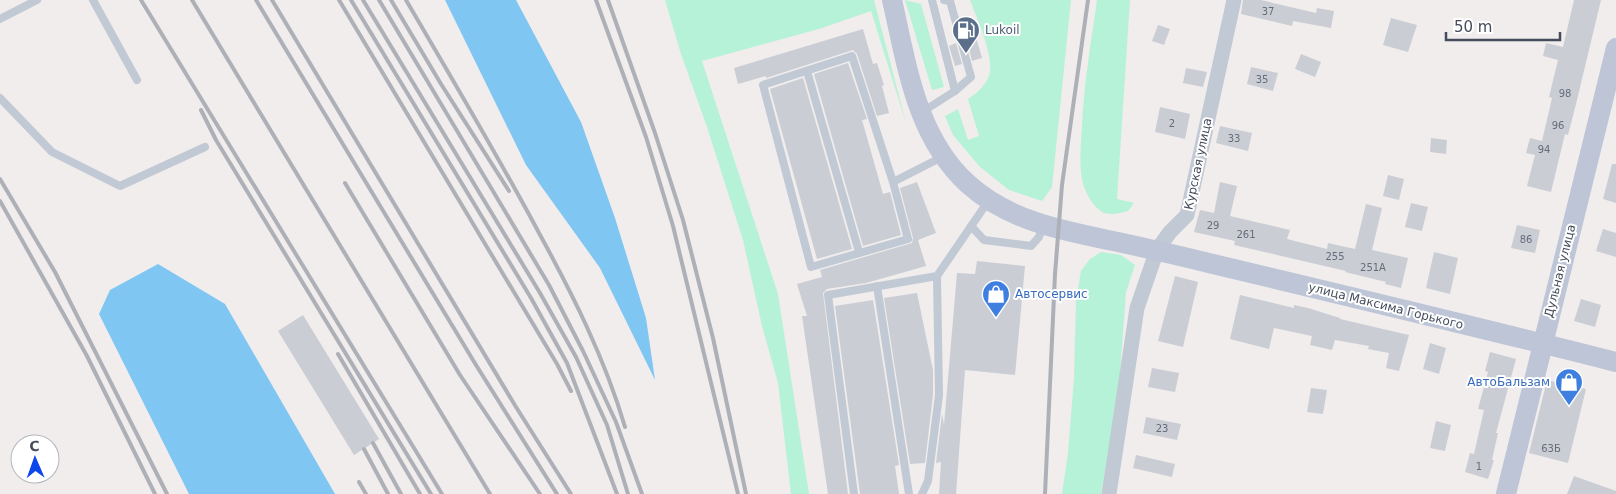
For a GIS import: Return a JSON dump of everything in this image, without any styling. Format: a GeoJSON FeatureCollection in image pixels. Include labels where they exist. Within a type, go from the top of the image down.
{"type":"FeatureCollection","features":[{"type":"Feature","properties":{"kind":"main road","name":"улица Максима Горького"},"geometry":{"type":"LineString","coordinates":[[892,0],[910,79],[920,113],[931,138],[942,157],[968,185],[1009,213],[1042,226],[1157,250],[1616,362]]}},
{"type":"Feature","properties":{"kind":"main road","name":"Дульная улица"},"geometry":{"type":"LineString","coordinates":[[1506,494],[1616,48]]}},
{"type":"Feature","properties":{"kind":"street","name":"Курская улица"},"geometry":{"type":"LineString","coordinates":[[1109,494],[1137,308],[1157,250],[1170,232],[1187,216],[1234,0]]}},
{"type":"Feature","properties":{"kind":"lane"},"geometry":{"type":"LineString","coordinates":[[0,19],[38,0]]}},
{"type":"Feature","properties":{"kind":"lane"},"geometry":{"type":"LineString","coordinates":[[93,0],[137,80]]}},
{"type":"Feature","properties":{"kind":"lane"},"geometry":{"type":"LineString","coordinates":[[932,0],[955,91]]}},
{"type":"Feature","properties":{"kind":"lane"},"geometry":{"type":"LineString","coordinates":[[920,113],[955,91],[971,77],[950,1],[944,0]]}},
{"type":"Feature","properties":{"kind":"lane"},"geometry":{"type":"LineString","coordinates":[[852,56],[893,182],[908,239],[811,267],[763,85],[852,56]]}},
{"type":"Feature","properties":{"kind":"lane"},"geometry":{"type":"LineString","coordinates":[[807,71],[859,252]]}},
{"type":"Feature","properties":{"kind":"lane"},"geometry":{"type":"LineString","coordinates":[[0,98],[52,152],[120,186],[204,147]]}},
{"type":"Feature","properties":{"kind":"lane"},"geometry":{"type":"LineString","coordinates":[[893,182],[942,157]]}},
{"type":"Feature","properties":{"kind":"lane"},"geometry":{"type":"LineString","coordinates":[[922,494],[928,481],[939,395],[937,276],[989,200]]}},
{"type":"Feature","properties":{"kind":"lane"},"geometry":{"type":"LineString","coordinates":[[971,226],[984,240],[1031,246],[1039,237],[1042,226]]}},
{"type":"Feature","properties":{"kind":"lane"},"geometry":{"type":"LineString","coordinates":[[854,494],[828,295],[937,276]]}},
{"type":"Feature","properties":{"kind":"lane"},"geometry":{"type":"LineString","coordinates":[[877,286],[909,494]]}},
{"type":"Feature","properties":{"kind":"green space"},"geometry":{"type":"Polygon","coordinates":[[[665,0],[874,0],[906,123],[871,11],[819,29],[702,61],[778,294],[809,494],[791,494],[778,383],[762,326],[743,240],[665,0]]]}},
{"type":"Feature","properties":{"kind":"green space"},"geometry":{"type":"Polygon","coordinates":[[[905,0],[921,4],[944,87],[932,90],[905,0]]]}},
{"type":"Feature","properties":{"kind":"green space"},"geometry":{"type":"Polygon","coordinates":[[[970,0],[1071,0],[1052,187],[1042,201],[1009,190],[980,167],[953,135],[945,116],[958,109],[968,140],[979,136],[968,99],[978,92],[989,76],[990,59],[970,0]]]}},
{"type":"Feature","properties":{"kind":"green space"},"geometry":{"type":"Polygon","coordinates":[[[1097,0],[1130,0],[1117,199],[1134,203],[1128,211],[1115,214],[1102,212],[1095,206],[1085,188],[1081,173],[1080,159],[1084,94],[1097,0]]]}},
{"type":"Feature","properties":{"kind":"green space"},"geometry":{"type":"Polygon","coordinates":[[[1101,252],[1121,255],[1135,265],[1126,292],[1119,387],[1101,494],[1062,494],[1068,453],[1074,378],[1076,301],[1081,271],[1090,259],[1101,252]]]}},
{"type":"Feature","properties":{"kind":"water"},"geometry":{"type":"Polygon","coordinates":[[[445,0],[516,0],[581,122],[615,218],[646,318],[655,380],[600,268],[526,165],[445,0]]]}},
{"type":"Feature","properties":{"kind":"water"},"geometry":{"type":"Polygon","coordinates":[[[158,264],[225,304],[335,494],[189,494],[99,314],[110,290],[158,264]]]}},
{"type":"Feature","properties":{"kind":"building"},"geometry":{"type":"Polygon","coordinates":[[[1243,0],[1261,0],[1316,13],[1317,8],[1334,11],[1331,28],[1293,21],[1292,26],[1241,14],[1243,0]]]}},
{"type":"Feature","properties":{"kind":"building"},"geometry":{"type":"Polygon","coordinates":[[[1574,0],[1601,0],[1568,135],[1565,134],[1551,192],[1527,186],[1535,155],[1526,153],[1530,138],[1542,141],[1552,98],[1549,97],[1558,60],[1543,56],[1546,43],[1563,47],[1574,0]]]}},
{"type":"Feature","properties":{"kind":"building"},"geometry":{"type":"Polygon","coordinates":[[[1391,18],[1417,25],[1408,52],[1383,45],[1391,18]]]}},
{"type":"Feature","properties":{"kind":"building"},"geometry":{"type":"Polygon","coordinates":[[[1158,25],[1170,29],[1164,45],[1152,41],[1158,25]]]}},
{"type":"Feature","properties":{"kind":"building"},"geometry":{"type":"Polygon","coordinates":[[[863,29],[873,64],[877,63],[884,85],[882,86],[889,113],[877,116],[857,54],[853,50],[766,78],[766,76],[738,84],[734,68],[863,29]]]}},
{"type":"Feature","properties":{"kind":"building"},"geometry":{"type":"Polygon","coordinates":[[[976,37],[982,58],[972,61],[967,40],[976,37]]]}},
{"type":"Feature","properties":{"kind":"building"},"geometry":{"type":"Polygon","coordinates":[[[956,43],[962,64],[955,66],[949,46],[956,43]]]}},
{"type":"Feature","properties":{"kind":"building"},"geometry":{"type":"Polygon","coordinates":[[[1301,54],[1321,62],[1315,77],[1295,69],[1301,54]]]}},
{"type":"Feature","properties":{"kind":"building"},"geometry":{"type":"Polygon","coordinates":[[[848,63],[867,119],[862,120],[883,194],[890,192],[901,235],[863,246],[814,74],[848,63]]]}},
{"type":"Feature","properties":{"kind":"building"},"geometry":{"type":"Polygon","coordinates":[[[1251,67],[1278,73],[1273,91],[1247,84],[1251,67]]]}},
{"type":"Feature","properties":{"kind":"building"},"geometry":{"type":"Polygon","coordinates":[[[1186,68],[1207,72],[1203,87],[1183,83],[1186,68]]]}},
{"type":"Feature","properties":{"kind":"building"},"geometry":{"type":"Polygon","coordinates":[[[803,78],[852,249],[817,259],[770,89],[803,78]]]}},
{"type":"Feature","properties":{"kind":"building"},"geometry":{"type":"Polygon","coordinates":[[[1160,107],[1190,114],[1185,139],[1155,132],[1160,107]]]}},
{"type":"Feature","properties":{"kind":"building"},"geometry":{"type":"Polygon","coordinates":[[[1220,126],[1252,133],[1248,151],[1216,143],[1220,126]]]}},
{"type":"Feature","properties":{"kind":"building"},"geometry":{"type":"Polygon","coordinates":[[[1431,138],[1447,140],[1446,154],[1430,152],[1431,138]]]}},
{"type":"Feature","properties":{"kind":"building"},"geometry":{"type":"Polygon","coordinates":[[[1612,164],[1616,164],[1616,203],[1603,199],[1612,164]]]}},
{"type":"Feature","properties":{"kind":"building"},"geometry":{"type":"Polygon","coordinates":[[[1388,175],[1404,179],[1399,200],[1383,196],[1388,175]]]}},
{"type":"Feature","properties":{"kind":"building"},"geometry":{"type":"Polygon","coordinates":[[[917,182],[936,233],[918,240],[926,266],[866,283],[827,289],[823,293],[848,494],[828,494],[802,316],[807,316],[797,284],[822,277],[820,270],[912,243],[913,238],[900,188],[917,182]]]}},
{"type":"Feature","properties":{"kind":"building"},"geometry":{"type":"Polygon","coordinates":[[[1220,182],[1237,186],[1230,216],[1290,230],[1287,239],[1327,249],[1328,243],[1355,249],[1366,204],[1382,208],[1372,250],[1408,258],[1401,288],[1346,271],[1234,245],[1235,241],[1194,232],[1200,210],[1214,213],[1220,182]]]}},
{"type":"Feature","properties":{"kind":"building"},"geometry":{"type":"Polygon","coordinates":[[[1411,203],[1428,207],[1422,231],[1405,227],[1411,203]]]}},
{"type":"Feature","properties":{"kind":"building"},"geometry":{"type":"Polygon","coordinates":[[[1517,225],[1540,230],[1535,253],[1511,248],[1517,225]]]}},
{"type":"Feature","properties":{"kind":"building"},"geometry":{"type":"Polygon","coordinates":[[[1603,229],[1616,233],[1616,257],[1596,251],[1603,229]]]}},
{"type":"Feature","properties":{"kind":"building"},"geometry":{"type":"Polygon","coordinates":[[[1434,252],[1458,258],[1450,294],[1426,288],[1434,252]]]}},
{"type":"Feature","properties":{"kind":"building"},"geometry":{"type":"Polygon","coordinates":[[[977,261],[1025,266],[1015,375],[965,370],[956,494],[939,494],[941,462],[936,463],[942,414],[944,425],[957,273],[975,274],[977,261]]]}},
{"type":"Feature","properties":{"kind":"building"},"geometry":{"type":"Polygon","coordinates":[[[1175,276],[1198,282],[1183,347],[1158,341],[1175,276]]]}},
{"type":"Feature","properties":{"kind":"building"},"geometry":{"type":"Polygon","coordinates":[[[917,293],[933,370],[933,395],[925,463],[910,464],[884,298],[917,293]]]}},
{"type":"Feature","properties":{"kind":"building"},"geometry":{"type":"Polygon","coordinates":[[[1240,295],[1294,308],[1294,305],[1308,308],[1340,319],[1409,335],[1399,371],[1386,368],[1389,353],[1368,349],[1369,346],[1335,340],[1332,350],[1310,345],[1312,336],[1274,328],[1269,349],[1230,339],[1240,295]]]}},
{"type":"Feature","properties":{"kind":"building"},"geometry":{"type":"Polygon","coordinates":[[[1581,299],[1601,305],[1595,327],[1574,321],[1581,299]]]}},
{"type":"Feature","properties":{"kind":"building"},"geometry":{"type":"Polygon","coordinates":[[[873,300],[899,465],[895,466],[899,494],[860,494],[835,306],[873,300]]]}},
{"type":"Feature","properties":{"kind":"building"},"geometry":{"type":"Polygon","coordinates":[[[303,315],[379,439],[354,455],[278,331],[303,315]]]}},
{"type":"Feature","properties":{"kind":"building"},"geometry":{"type":"Polygon","coordinates":[[[1430,343],[1446,348],[1439,374],[1423,369],[1430,343]]]}},
{"type":"Feature","properties":{"kind":"building"},"geometry":{"type":"Polygon","coordinates":[[[1490,352],[1516,359],[1496,433],[1498,433],[1492,460],[1494,460],[1488,479],[1465,472],[1470,453],[1474,454],[1484,410],[1478,409],[1488,372],[1485,371],[1490,352]]]}},
{"type":"Feature","properties":{"kind":"building"},"geometry":{"type":"Polygon","coordinates":[[[1152,368],[1179,373],[1175,392],[1148,387],[1152,368]]]}},
{"type":"Feature","properties":{"kind":"building"},"geometry":{"type":"Polygon","coordinates":[[[1547,380],[1586,389],[1568,463],[1529,453],[1547,380]]]}},
{"type":"Feature","properties":{"kind":"building"},"geometry":{"type":"Polygon","coordinates":[[[1311,388],[1327,390],[1323,414],[1307,412],[1311,388]]]}},
{"type":"Feature","properties":{"kind":"building"},"geometry":{"type":"Polygon","coordinates":[[[1146,417],[1181,424],[1177,440],[1143,433],[1146,417]]]}},
{"type":"Feature","properties":{"kind":"building"},"geometry":{"type":"Polygon","coordinates":[[[1436,421],[1451,425],[1445,451],[1430,448],[1436,421]]]}},
{"type":"Feature","properties":{"kind":"building"},"geometry":{"type":"Polygon","coordinates":[[[1136,455],[1175,464],[1172,477],[1133,468],[1136,455]]]}},
{"type":"Feature","properties":{"kind":"building"},"geometry":{"type":"Polygon","coordinates":[[[1574,476],[1616,491],[1616,494],[1567,494],[1574,476]]]}},
{"type":"Feature","properties":{"kind":"railway"},"geometry":{"type":"LineString","coordinates":[[141,0],[442,494]]}},
{"type":"Feature","properties":{"kind":"railway"},"geometry":{"type":"LineString","coordinates":[[192,0],[490,494]]}},
{"type":"Feature","properties":{"kind":"railway"},"geometry":{"type":"LineString","coordinates":[[256,0],[476,365],[557,494]]}},
{"type":"Feature","properties":{"kind":"railway"},"geometry":{"type":"LineString","coordinates":[[272,0],[516,407],[571,494]]}},
{"type":"Feature","properties":{"kind":"railway"},"geometry":{"type":"LineString","coordinates":[[339,0],[557,364],[571,391]]}},
{"type":"Feature","properties":{"kind":"railway"},"geometry":{"type":"LineString","coordinates":[[351,0],[531,298],[567,363],[617,494]]}},
{"type":"Feature","properties":{"kind":"railway"},"geometry":{"type":"LineString","coordinates":[[363,0],[540,293],[576,357],[607,425],[628,494]]}},
{"type":"Feature","properties":{"kind":"railway"},"geometry":{"type":"LineString","coordinates":[[379,0],[549,285],[583,351],[616,422],[642,494]]}},
{"type":"Feature","properties":{"kind":"railway"},"geometry":{"type":"LineString","coordinates":[[391,0],[441,84],[509,191]]}},
{"type":"Feature","properties":{"kind":"railway"},"geometry":{"type":"LineString","coordinates":[[406,0],[507,174],[564,280],[598,352],[625,427]]}},
{"type":"Feature","properties":{"kind":"railway"},"geometry":{"type":"LineString","coordinates":[[596,0],[646,137],[673,226],[738,494]]}},
{"type":"Feature","properties":{"kind":"railway"},"geometry":{"type":"LineString","coordinates":[[608,0],[655,133],[683,220],[713,338],[746,494]]}},
{"type":"Feature","properties":{"kind":"railway"},"geometry":{"type":"LineString","coordinates":[[1045,494],[1055,274],[1062,185],[1088,0]]}},
{"type":"Feature","properties":{"kind":"railway"},"geometry":{"type":"LineString","coordinates":[[201,110],[216,140],[431,494]]}},
{"type":"Feature","properties":{"kind":"railway"},"geometry":{"type":"LineString","coordinates":[[0,179],[55,272],[167,494]]}},
{"type":"Feature","properties":{"kind":"railway"},"geometry":{"type":"LineString","coordinates":[[345,183],[460,375],[540,494]]}},
{"type":"Feature","properties":{"kind":"railway"},"geometry":{"type":"LineString","coordinates":[[0,201],[87,356],[155,494]]}},
{"type":"Feature","properties":{"kind":"railway"},"geometry":{"type":"LineString","coordinates":[[338,354],[420,494]]}},
{"type":"Feature","properties":{"kind":"railway"},"geometry":{"type":"LineString","coordinates":[[373,443],[401,494]]}},
{"type":"Feature","properties":{"kind":"railway"},"geometry":{"type":"LineString","coordinates":[[364,449],[388,494]]}},
{"type":"Feature","properties":{"kind":"railway"},"geometry":{"type":"LineString","coordinates":[[359,482],[366,494]]}},
{"type":"Feature","properties":{"kind":"place","name":"Lukoil"},"geometry":{"type":"Point","coordinates":[966,54]}},
{"type":"Feature","properties":{"kind":"place","name":"Автосервис"},"geometry":{"type":"Point","coordinates":[996,318]}},
{"type":"Feature","properties":{"kind":"place","name":"АвтоБальзам"},"geometry":{"type":"Point","coordinates":[1569,406]}}]}
